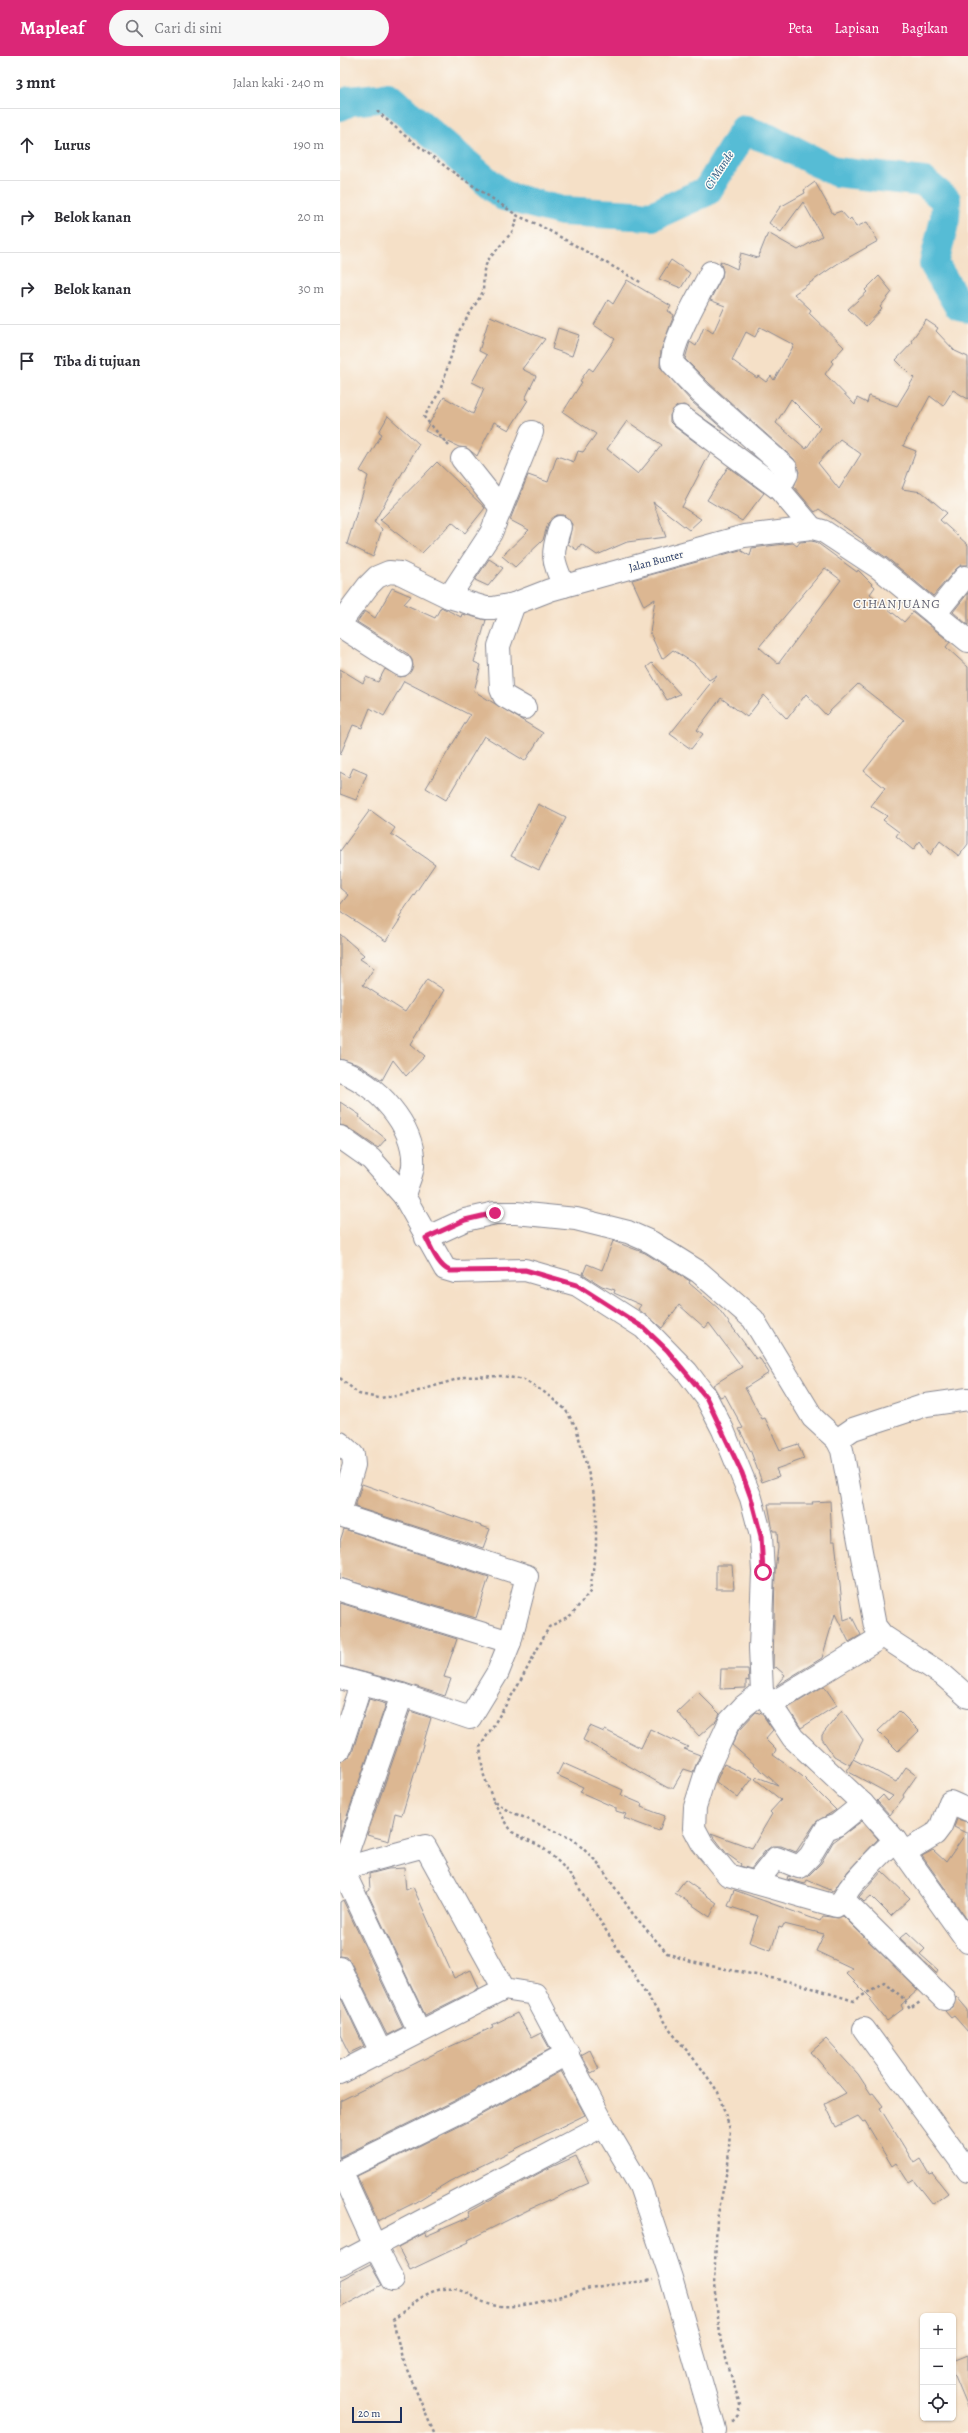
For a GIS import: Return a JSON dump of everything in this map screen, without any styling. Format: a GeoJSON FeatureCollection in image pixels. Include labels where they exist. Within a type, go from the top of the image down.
{"type":"FeatureCollection","features":[{"type":"Feature","properties":{"kind":"street"},"geometry":{"type":"LineString","coordinates":[[711,272],[682,332],[672,356],[672,363],[701,393],[786,468],[787,474],[779,488]]}},
{"type":"Feature","properties":{"kind":"street"},"geometry":{"type":"LineString","coordinates":[[682,417],[779,488],[812,528]]}},
{"type":"Feature","properties":{"kind":"street"},"geometry":{"type":"LineString","coordinates":[[449,597],[491,533],[532,432]]}},
{"type":"Feature","properties":{"kind":"street"},"geometry":{"type":"LineString","coordinates":[[462,459],[501,508]]}},
{"type":"Feature","properties":{"kind":"street"},"geometry":{"type":"LineString","coordinates":[[560,527],[554,548],[553,562],[564,586]]}},
{"type":"Feature","properties":{"kind":"street","name":"Jalan Bunter"},"geometry":{"type":"LineString","coordinates":[[340,623],[368,586],[383,573],[400,573],[449,597],[486,608],[514,604],[564,586],[744,536],[812,528],[823,531],[879,568],[968,641]]}},
{"type":"Feature","properties":{"kind":"street"},"geometry":{"type":"LineString","coordinates":[[935,614],[966,577]]}},
{"type":"Feature","properties":{"kind":"street"},"geometry":{"type":"LineString","coordinates":[[514,604],[498,646],[501,690],[504,696],[525,708]]}},
{"type":"Feature","properties":{"kind":"street"},"geometry":{"type":"LineString","coordinates":[[340,626],[401,665]]}},
{"type":"Feature","properties":{"kind":"street"},"geometry":{"type":"LineString","coordinates":[[340,1071],[347,1073],[385,1101],[407,1134],[412,1150],[413,1167],[404,1196]]}},
{"type":"Feature","properties":{"kind":"street"},"geometry":{"type":"LineString","coordinates":[[340,1137],[371,1159],[404,1196],[426,1238],[445,1269],[450,1271],[525,1270],[577,1285],[644,1328],[677,1361],[706,1397],[742,1473],[751,1498],[761,1536],[763,1572],[760,1648],[767,1698],[793,1738],[863,1804],[900,1846],[968,1942]]}},
{"type":"Feature","properties":{"kind":"street"},"geometry":{"type":"LineString","coordinates":[[426,1238],[465,1220],[495,1213],[516,1213],[576,1219],[628,1232],[651,1242],[699,1272],[753,1318],[813,1418],[837,1440],[842,1450],[875,1626],[883,1636],[943,1675],[968,1697]]}},
{"type":"Feature","properties":{"kind":"street"},"geometry":{"type":"LineString","coordinates":[[837,1440],[853,1429],[926,1405],[968,1399]]}},
{"type":"Feature","properties":{"kind":"street"},"geometry":{"type":"LineString","coordinates":[[340,1443],[353,1455],[354,1465],[340,1514],[527,1576],[510,1642],[498,1672],[470,1718],[402,1695],[340,1678]]}},
{"type":"Feature","properties":{"kind":"street"},"geometry":{"type":"LineString","coordinates":[[340,1590],[510,1642]]}},
{"type":"Feature","properties":{"kind":"street"},"geometry":{"type":"LineString","coordinates":[[883,1636],[767,1698],[744,1706],[730,1721],[706,1772],[694,1816],[694,1828],[702,1843],[728,1875],[836,1906],[844,1900],[847,1891],[872,1861],[900,1846],[935,1834],[941,1826],[950,1802],[968,1810]]}},
{"type":"Feature","properties":{"kind":"street"},"geometry":{"type":"LineString","coordinates":[[340,1749],[361,1684]]}},
{"type":"Feature","properties":{"kind":"street"},"geometry":{"type":"LineString","coordinates":[[402,1695],[341,1869],[419,2031]]}},
{"type":"Feature","properties":{"kind":"street"},"geometry":{"type":"LineString","coordinates":[[756,1883],[776,1858],[799,1867],[810,1856],[826,1829],[836,1825],[863,1804]]}},
{"type":"Feature","properties":{"kind":"street"},"geometry":{"type":"LineString","coordinates":[[341,1869],[425,1846],[504,1989]]}},
{"type":"Feature","properties":{"kind":"street"},"geometry":{"type":"LineString","coordinates":[[844,1900],[940,1995]]}},
{"type":"Feature","properties":{"kind":"street"},"geometry":{"type":"LineString","coordinates":[[340,1968],[381,2052]]}},
{"type":"Feature","properties":{"kind":"street"},"geometry":{"type":"LineString","coordinates":[[340,2073],[419,2031],[504,1989],[535,1994],[568,2053],[604,2125],[640,2186],[671,2278],[714,2432]]}},
{"type":"Feature","properties":{"kind":"street"},"geometry":{"type":"LineString","coordinates":[[864,2029],[968,2170]]}},
{"type":"Feature","properties":{"kind":"street"},"geometry":{"type":"LineString","coordinates":[[393,2280],[375,2246],[341,2171],[460,2112],[568,2053]]}},
{"type":"Feature","properties":{"kind":"street"},"geometry":{"type":"LineString","coordinates":[[340,2264],[604,2125]]}},
{"type":"Feature","properties":{"kind":"path"},"geometry":{"type":"LineString","coordinates":[[377,111],[432,157],[518,216],[539,225],[642,283]]}},
{"type":"Feature","properties":{"kind":"path"},"geometry":{"type":"LineString","coordinates":[[462,459],[435,432],[424,417],[425,413],[440,391],[459,330],[483,292],[484,270],[488,260],[512,232],[518,216]]}},
{"type":"Feature","properties":{"kind":"path"},"geometry":{"type":"LineString","coordinates":[[340,1378],[359,1394],[379,1398],[405,1395],[464,1377],[503,1376],[524,1380],[544,1392],[565,1409],[576,1427],[596,1501],[596,1547],[590,1592],[571,1615],[549,1627],[520,1682],[480,1747],[483,1773],[493,1800],[512,1832],[542,1847],[561,1864],[574,1880],[668,2028],[699,2064],[718,2092],[730,2129],[728,2165],[717,2219],[714,2285],[721,2342],[740,2404],[738,2415],[733,2421],[714,2432]]}},
{"type":"Feature","properties":{"kind":"path"},"geometry":{"type":"LineString","coordinates":[[493,1800],[505,1809],[574,1840],[598,1863],[633,1914],[667,1953],[691,1962],[796,1983],[854,2001],[884,1982],[902,1997],[910,2009],[940,1995]]}},
{"type":"Feature","properties":{"kind":"path"},"geometry":{"type":"LineString","coordinates":[[434,2433],[402,2358],[393,2320],[424,2296],[436,2290],[455,2287],[482,2302],[499,2306],[517,2306],[550,2300],[587,2289],[671,2278]]}},
{"type":"Feature","properties":{"kind":"building"},"geometry":{"type":"Polygon","coordinates":[[[815,182],[833,214],[841,211],[849,220],[851,218],[856,227],[867,222],[878,241],[837,264],[794,294],[811,310],[809,313],[844,347],[831,361],[833,363],[825,374],[855,405],[857,398],[867,403],[869,396],[897,406],[914,378],[896,360],[913,342],[911,341],[926,320],[938,328],[936,331],[955,351],[968,357],[968,399],[953,390],[943,406],[930,396],[903,446],[916,451],[902,489],[922,492],[947,513],[940,520],[968,545],[968,565],[961,565],[956,569],[933,596],[887,558],[863,542],[863,540],[819,509],[815,512],[794,487],[799,472],[794,459],[710,384],[685,359],[690,342],[696,346],[704,327],[713,333],[725,306],[710,300],[722,277],[723,271],[720,261],[737,269],[741,253],[758,258],[768,233],[798,250],[822,236],[803,202],[781,232],[769,223],[780,207],[805,193],[804,190],[815,182]],[[760,327],[755,337],[746,332],[732,360],[757,378],[758,376],[766,382],[771,376],[774,380],[794,345],[760,327]],[[791,399],[776,423],[806,449],[820,428],[791,399]],[[840,439],[818,463],[839,489],[861,454],[840,439]]]}},
{"type":"Feature","properties":{"kind":"building"},"geometry":{"type":"Polygon","coordinates":[[[671,260],[690,273],[681,288],[659,279],[671,260]]]}},
{"type":"Feature","properties":{"kind":"building"},"geometry":{"type":"Polygon","coordinates":[[[879,276],[892,292],[880,307],[882,309],[866,326],[848,309],[867,292],[865,290],[879,276]]]}},
{"type":"Feature","properties":{"kind":"building"},"geometry":{"type":"Polygon","coordinates":[[[627,280],[671,306],[668,311],[674,315],[661,350],[660,367],[692,402],[723,429],[722,431],[684,405],[677,406],[670,415],[670,422],[675,427],[710,453],[682,507],[701,519],[689,530],[653,502],[666,537],[627,542],[597,555],[581,544],[577,550],[568,544],[572,524],[564,515],[557,515],[548,523],[543,540],[515,567],[502,556],[529,530],[510,520],[528,475],[548,482],[557,456],[574,462],[578,451],[583,452],[596,434],[563,412],[589,368],[593,371],[615,339],[594,325],[608,300],[613,304],[627,280]],[[627,421],[607,449],[638,474],[662,445],[627,421]]]}},
{"type":"Feature","properties":{"kind":"building"},"geometry":{"type":"Polygon","coordinates":[[[490,316],[545,339],[522,369],[536,376],[525,399],[528,400],[509,430],[494,422],[477,456],[467,448],[459,447],[425,431],[444,397],[473,414],[484,388],[472,382],[487,355],[479,351],[490,316]]]}},
{"type":"Feature","properties":{"kind":"building"},"geometry":{"type":"Polygon","coordinates":[[[558,328],[579,335],[572,356],[552,349],[558,328]]]}},
{"type":"Feature","properties":{"kind":"building"},"geometry":{"type":"Polygon","coordinates":[[[388,416],[419,444],[374,522],[382,529],[373,557],[347,544],[368,476],[360,471],[382,434],[379,432],[388,416]]]}},
{"type":"Feature","properties":{"kind":"building"},"geometry":{"type":"Polygon","coordinates":[[[437,462],[485,508],[465,533],[452,522],[422,553],[380,520],[437,462]]]}},
{"type":"Feature","properties":{"kind":"building"},"geometry":{"type":"Polygon","coordinates":[[[728,467],[764,493],[742,521],[707,500],[728,467]]]}},
{"type":"Feature","properties":{"kind":"building"},"geometry":{"type":"Polygon","coordinates":[[[800,542],[816,542],[857,572],[858,570],[875,587],[870,594],[904,622],[913,612],[950,642],[946,647],[968,667],[968,844],[959,856],[940,841],[930,855],[920,841],[913,850],[896,836],[899,832],[883,820],[887,816],[871,806],[885,788],[864,771],[904,720],[858,684],[826,715],[806,694],[787,719],[764,695],[747,717],[721,698],[697,730],[703,734],[691,749],[670,734],[717,675],[709,680],[695,664],[673,650],[662,659],[650,633],[655,599],[644,606],[632,580],[740,550],[750,556],[752,548],[793,543],[797,546],[800,542]],[[825,568],[759,647],[778,664],[841,580],[825,568]]]}},
{"type":"Feature","properties":{"kind":"building"},"geometry":{"type":"Polygon","coordinates":[[[489,559],[503,568],[488,586],[475,580],[489,559]]]}},
{"type":"Feature","properties":{"kind":"building"},"geometry":{"type":"Polygon","coordinates":[[[392,588],[411,596],[404,604],[435,618],[441,607],[461,617],[462,614],[486,620],[474,662],[481,665],[474,691],[543,733],[525,761],[484,736],[446,800],[426,788],[470,715],[404,681],[384,716],[370,708],[362,728],[353,725],[340,755],[340,669],[363,683],[366,677],[378,682],[385,669],[400,677],[406,676],[413,666],[412,660],[408,654],[357,622],[365,611],[375,618],[392,588]]]}},
{"type":"Feature","properties":{"kind":"building"},"geometry":{"type":"Polygon","coordinates":[[[968,593],[968,625],[953,612],[968,593]]]}},
{"type":"Feature","properties":{"kind":"building"},"geometry":{"type":"Polygon","coordinates":[[[652,663],[680,694],[667,700],[647,667],[652,663]]]}},
{"type":"Feature","properties":{"kind":"building"},"geometry":{"type":"Polygon","coordinates":[[[353,768],[367,774],[356,800],[340,794],[340,772],[349,777],[353,768]]]}},
{"type":"Feature","properties":{"kind":"building"},"geometry":{"type":"Polygon","coordinates":[[[538,804],[566,818],[539,870],[511,856],[538,804]]]}},
{"type":"Feature","properties":{"kind":"building"},"geometry":{"type":"Polygon","coordinates":[[[370,810],[395,828],[391,834],[435,864],[399,917],[401,918],[386,941],[340,911],[340,905],[348,895],[340,888],[340,851],[370,810]]]}},
{"type":"Feature","properties":{"kind":"building"},"geometry":{"type":"Polygon","coordinates":[[[340,934],[364,955],[360,959],[374,968],[363,985],[405,1012],[427,979],[444,990],[411,1044],[425,1056],[406,1076],[393,1060],[382,1080],[359,1065],[340,1059],[340,934]]]}},
{"type":"Feature","properties":{"kind":"building"},"geometry":{"type":"Polygon","coordinates":[[[340,1102],[360,1115],[359,1117],[386,1139],[378,1148],[347,1127],[340,1125],[340,1102]]]}},
{"type":"Feature","properties":{"kind":"building"},"geometry":{"type":"Polygon","coordinates":[[[613,1241],[645,1253],[690,1281],[689,1283],[718,1308],[756,1359],[759,1357],[769,1373],[745,1388],[762,1419],[765,1418],[780,1450],[798,1444],[804,1459],[776,1469],[779,1476],[762,1482],[751,1452],[739,1429],[743,1428],[725,1395],[720,1397],[713,1385],[742,1367],[709,1323],[705,1328],[679,1305],[662,1328],[638,1309],[641,1305],[614,1293],[615,1290],[602,1286],[583,1274],[587,1264],[602,1270],[613,1241]]]}},
{"type":"Feature","properties":{"kind":"building"},"geometry":{"type":"Polygon","coordinates":[[[362,1484],[490,1529],[483,1548],[355,1507],[362,1484]]]}},
{"type":"Feature","properties":{"kind":"building"},"geometry":{"type":"Polygon","coordinates":[[[830,1501],[832,1541],[835,1541],[844,1620],[852,1617],[861,1635],[849,1642],[835,1614],[822,1658],[776,1686],[785,1675],[776,1667],[773,1669],[775,1570],[778,1548],[777,1531],[773,1531],[768,1504],[813,1504],[812,1502],[830,1501]]]}},
{"type":"Feature","properties":{"kind":"building"},"geometry":{"type":"Polygon","coordinates":[[[344,1529],[489,1577],[476,1618],[340,1578],[340,1541],[344,1529]]]}},
{"type":"Feature","properties":{"kind":"building"},"geometry":{"type":"Polygon","coordinates":[[[716,1565],[732,1565],[734,1589],[716,1589],[716,1565]]]}},
{"type":"Feature","properties":{"kind":"building"},"geometry":{"type":"Polygon","coordinates":[[[340,1603],[457,1639],[444,1677],[451,1679],[445,1696],[405,1683],[340,1666],[340,1603]]]}},
{"type":"Feature","properties":{"kind":"building"},"geometry":{"type":"Polygon","coordinates":[[[721,1669],[748,1669],[749,1681],[746,1680],[746,1688],[720,1689],[721,1669]]]}},
{"type":"Feature","properties":{"kind":"building"},"geometry":{"type":"Polygon","coordinates":[[[824,1686],[837,1705],[801,1728],[788,1708],[824,1686]]]}},
{"type":"Feature","properties":{"kind":"building"},"geometry":{"type":"Polygon","coordinates":[[[698,1692],[720,1714],[716,1721],[699,1736],[677,1712],[698,1692]]]}},
{"type":"Feature","properties":{"kind":"building"},"geometry":{"type":"Polygon","coordinates":[[[369,1699],[386,1704],[340,1836],[340,1761],[348,1758],[352,1753],[369,1699]]]}},
{"type":"Feature","properties":{"kind":"building"},"geometry":{"type":"Polygon","coordinates":[[[842,1710],[863,1740],[850,1765],[834,1756],[822,1739],[822,1735],[842,1710]]]}},
{"type":"Feature","properties":{"kind":"building"},"geometry":{"type":"Polygon","coordinates":[[[410,1711],[431,1718],[402,1815],[395,1813],[389,1841],[367,1835],[410,1711]]]}},
{"type":"Feature","properties":{"kind":"building"},"geometry":{"type":"Polygon","coordinates":[[[899,1711],[919,1731],[898,1751],[878,1731],[899,1711]]]}},
{"type":"Feature","properties":{"kind":"building"},"geometry":{"type":"Polygon","coordinates":[[[756,1712],[762,1714],[773,1730],[765,1739],[776,1750],[773,1755],[802,1776],[836,1810],[816,1822],[796,1852],[781,1846],[772,1846],[765,1851],[751,1869],[740,1866],[741,1864],[727,1854],[711,1833],[752,1848],[772,1814],[770,1812],[781,1800],[755,1779],[757,1777],[778,1785],[732,1745],[739,1730],[756,1712]]]}},
{"type":"Feature","properties":{"kind":"building"},"geometry":{"type":"Polygon","coordinates":[[[590,1726],[604,1732],[605,1730],[641,1748],[650,1729],[688,1747],[684,1749],[700,1755],[693,1772],[684,1769],[673,1788],[668,1788],[583,1740],[590,1726]]]}},
{"type":"Feature","properties":{"kind":"building"},"geometry":{"type":"Polygon","coordinates":[[[853,1759],[896,1782],[906,1767],[917,1775],[903,1795],[904,1797],[890,1815],[877,1801],[883,1795],[888,1801],[893,1796],[847,1771],[853,1759]]]}},
{"type":"Feature","properties":{"kind":"building"},"geometry":{"type":"Polygon","coordinates":[[[563,1763],[623,1790],[621,1795],[642,1804],[641,1807],[665,1816],[659,1831],[624,1818],[626,1814],[616,1811],[616,1808],[580,1792],[583,1787],[557,1775],[563,1763]]]}},
{"type":"Feature","properties":{"kind":"building"},"geometry":{"type":"Polygon","coordinates":[[[724,1764],[753,1778],[738,1798],[716,1782],[724,1764]]]}},
{"type":"Feature","properties":{"kind":"building"},"geometry":{"type":"Polygon","coordinates":[[[957,1819],[968,1822],[968,1921],[922,1856],[933,1850],[946,1862],[966,1833],[954,1827],[957,1819]]]}},
{"type":"Feature","properties":{"kind":"building"},"geometry":{"type":"Polygon","coordinates":[[[862,1821],[878,1839],[848,1871],[833,1891],[807,1880],[805,1884],[787,1879],[788,1876],[801,1879],[808,1876],[821,1863],[833,1842],[862,1821]]]}},
{"type":"Feature","properties":{"kind":"building"},"geometry":{"type":"Polygon","coordinates":[[[404,1868],[406,1890],[413,1887],[454,1978],[471,1970],[479,1988],[425,2015],[367,1892],[370,1890],[369,1874],[388,1869],[404,1868]]]}},
{"type":"Feature","properties":{"kind":"building"},"geometry":{"type":"Polygon","coordinates":[[[882,1871],[910,1898],[891,1916],[871,1896],[864,1902],[859,1897],[882,1871]]]}},
{"type":"Feature","properties":{"kind":"building"},"geometry":{"type":"Polygon","coordinates":[[[685,1880],[717,1903],[710,1917],[675,1893],[685,1880]]]}},
{"type":"Feature","properties":{"kind":"building"},"geometry":{"type":"Polygon","coordinates":[[[734,1890],[820,1921],[823,1916],[838,1918],[843,1916],[918,1990],[901,2005],[903,2009],[887,2021],[870,2000],[872,1999],[846,1973],[852,1968],[816,1951],[824,1934],[784,1924],[782,1928],[779,1927],[771,1950],[749,1942],[758,1916],[728,1906],[734,1890]]]}},
{"type":"Feature","properties":{"kind":"building"},"geometry":{"type":"Polygon","coordinates":[[[343,1900],[403,2027],[387,2035],[351,1963],[347,1957],[340,1956],[340,1902],[343,1900]]]}},
{"type":"Feature","properties":{"kind":"building"},"geometry":{"type":"Polygon","coordinates":[[[907,1932],[925,1949],[920,1954],[938,1970],[936,1973],[900,1938],[907,1932]]]}},
{"type":"Feature","properties":{"kind":"building"},"geometry":{"type":"Polygon","coordinates":[[[340,1996],[364,2046],[349,2053],[340,2035],[340,1996]]]}},
{"type":"Feature","properties":{"kind":"building"},"geometry":{"type":"Polygon","coordinates":[[[956,1996],[968,2010],[968,2032],[954,2016],[951,2018],[945,2011],[953,2007],[956,1996]]]}},
{"type":"Feature","properties":{"kind":"building"},"geometry":{"type":"Polygon","coordinates":[[[517,2013],[531,2038],[541,2033],[550,2049],[454,2101],[340,2157],[340,2101],[436,2053],[493,2027],[492,2025],[517,2013]]]}},
{"type":"Feature","properties":{"kind":"building"},"geometry":{"type":"Polygon","coordinates":[[[826,2039],[858,2074],[871,2094],[873,2093],[883,2106],[880,2108],[914,2163],[920,2159],[929,2174],[932,2173],[948,2193],[933,2204],[914,2180],[909,2183],[896,2163],[892,2166],[865,2121],[863,2122],[858,2116],[836,2127],[825,2104],[846,2093],[811,2052],[826,2039]]]}},
{"type":"Feature","properties":{"kind":"building"},"geometry":{"type":"Polygon","coordinates":[[[590,2050],[599,2069],[591,2073],[581,2055],[590,2050]]]}},
{"type":"Feature","properties":{"kind":"building"},"geometry":{"type":"Polygon","coordinates":[[[561,2071],[585,2115],[450,2181],[414,2203],[378,2221],[357,2176],[466,2123],[561,2071]]]}},
{"type":"Feature","properties":{"kind":"building"},"geometry":{"type":"Polygon","coordinates":[[[576,2156],[589,2183],[530,2209],[468,2240],[469,2242],[410,2270],[398,2247],[425,2233],[426,2236],[470,2217],[468,2212],[545,2170],[576,2156]]]}},
{"type":"Feature","properties":{"kind":"building"},"geometry":{"type":"Polygon","coordinates":[[[370,2264],[382,2285],[340,2308],[340,2280],[370,2264]]]}},
{"type":"Feature","properties":{"kind":"building"},"geometry":{"type":"Polygon","coordinates":[[[968,2355],[968,2407],[956,2378],[956,2360],[968,2355]]]}},
{"type":"Feature","properties":{"kind":"waterway","name":"Ci Mande"},"geometry":{"type":"LineString","coordinates":[[340,106],[350,101],[388,97],[504,196],[562,211],[652,216],[707,191],[744,130],[775,141],[836,172],[924,182],[946,200],[945,219],[934,264],[959,306],[968,308]]}},
{"type":"Feature","properties":{"kind":"district","name":"CIHANJUANG"},"geometry":{"type":"Point","coordinates":[897,603]}},
{"type":"Feature","properties":{"kind":"route"},"geometry":{"type":"LineString","coordinates":[[495,1213],[465,1220],[426,1238],[445,1269],[455,1272],[525,1270],[547,1275],[577,1285],[644,1328],[687,1372],[706,1397],[723,1430],[751,1498],[761,1536],[763,1572]]}}]}
